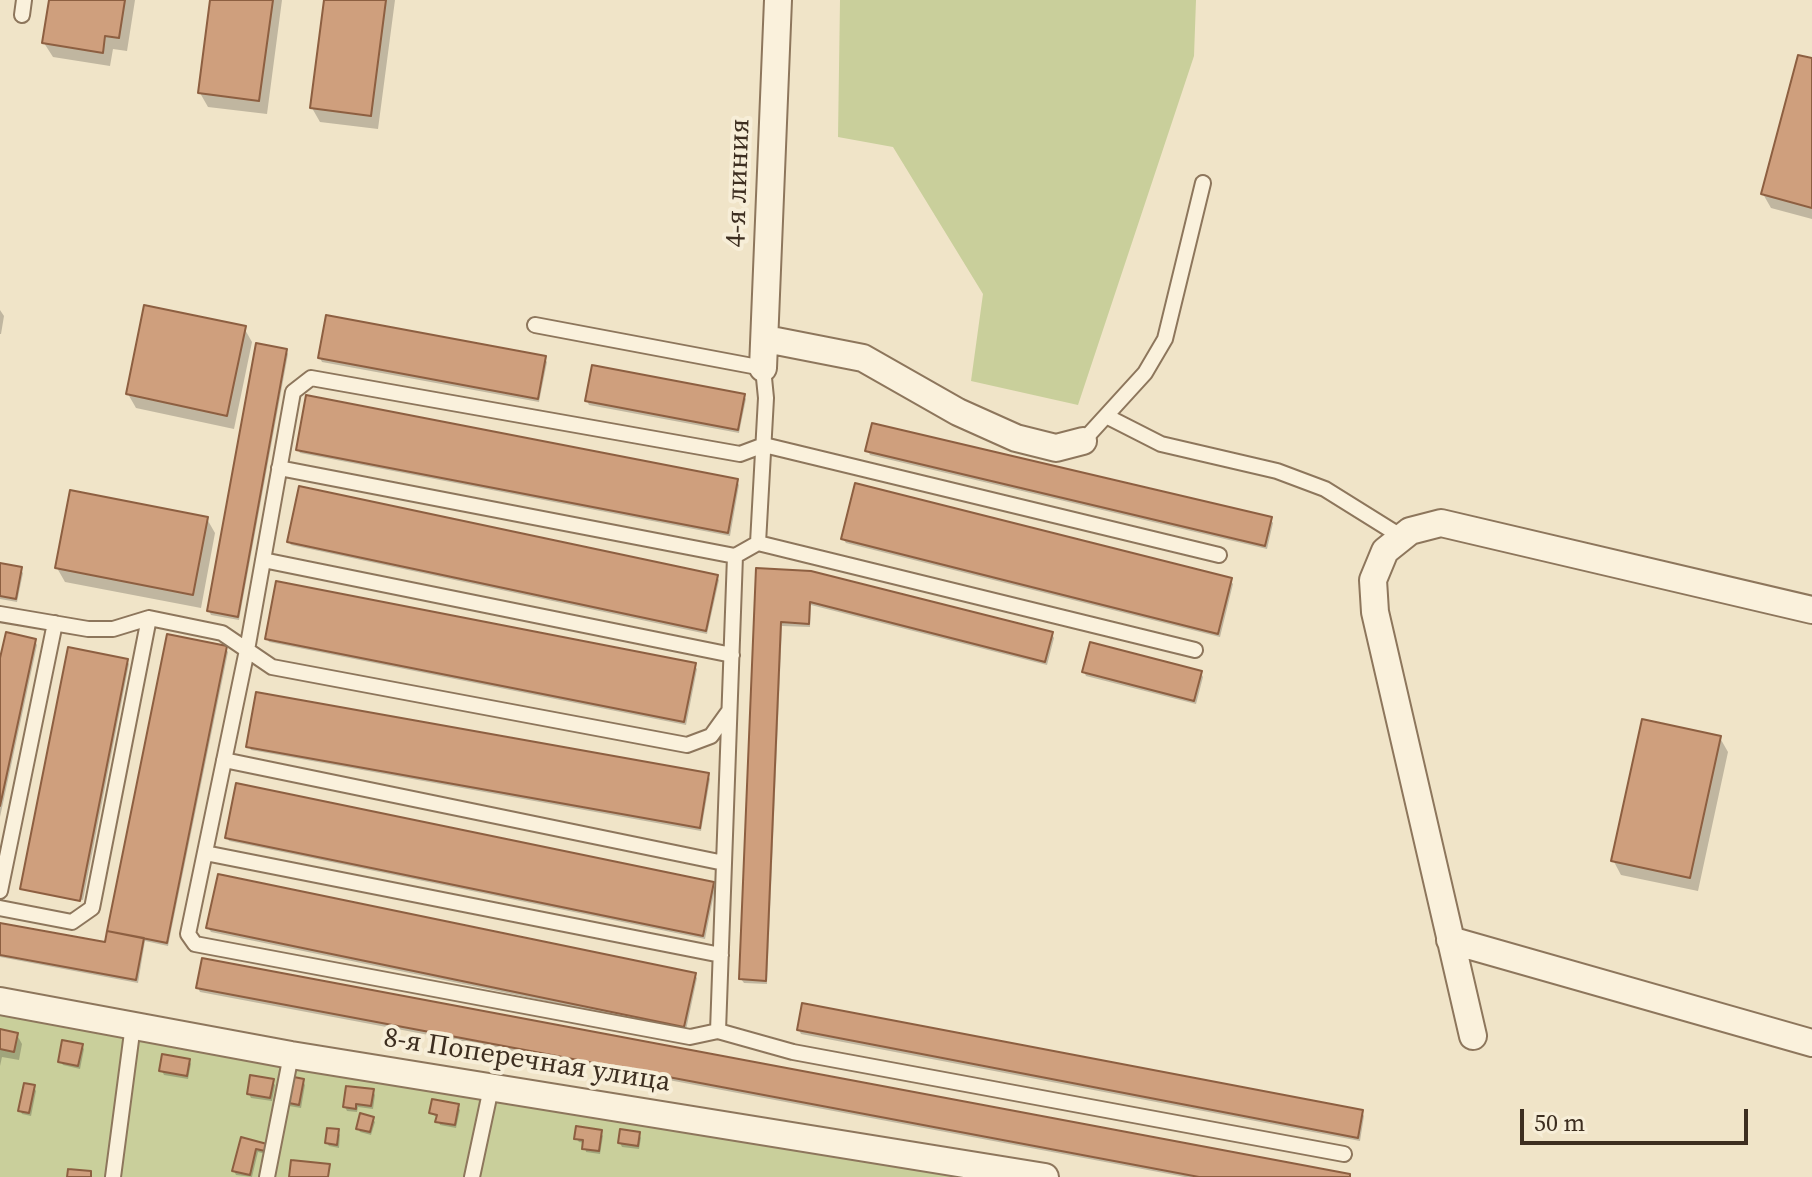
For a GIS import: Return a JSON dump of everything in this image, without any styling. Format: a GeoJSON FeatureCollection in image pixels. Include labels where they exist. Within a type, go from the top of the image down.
{"type":"FeatureCollection","features":[{"type":"Feature","properties":{"kind":"street","name":"4-я линия"},"geometry":{"type":"LineString","coordinates":[[763,368],[778,0]]}},
{"type":"Feature","properties":{"kind":"street"},"geometry":{"type":"LineString","coordinates":[[766,339],[863,358],[958,412],[1016,438],[1056,448],[1083,441]]}},
{"type":"Feature","properties":{"kind":"street"},"geometry":{"type":"LineString","coordinates":[[1473,1036],[1375,612],[1373,580],[1385,551],[1410,531],[1441,523],[1812,610]]}},
{"type":"Feature","properties":{"kind":"street"},"geometry":{"type":"LineString","coordinates":[[1450,940],[1812,1043]]}},
{"type":"Feature","properties":{"kind":"street","name":"8-я Поперечная улица"},"geometry":{"type":"LineString","coordinates":[[0,1001],[291,1055],[1045,1177]]}},
{"type":"Feature","properties":{"kind":"lane"},"geometry":{"type":"LineString","coordinates":[[1083,441],[1145,373],[1165,339],[1203,183]]}},
{"type":"Feature","properties":{"kind":"lane"},"geometry":{"type":"LineString","coordinates":[[535,325],[763,368],[766,398],[758,543]]}},
{"type":"Feature","properties":{"kind":"lane"},"geometry":{"type":"LineString","coordinates":[[1219,555],[764,445],[740,454],[311,378],[293,392],[247,650],[188,934],[195,944],[690,1037],[718,1031],[793,1052],[1344,1154]]}},
{"type":"Feature","properties":{"kind":"lane"},"geometry":{"type":"LineString","coordinates":[[1106,416],[1161,444],[1277,471],[1325,489],[1402,537]]}},
{"type":"Feature","properties":{"kind":"lane"},"geometry":{"type":"LineString","coordinates":[[279,468],[735,556],[758,543],[1195,650]]}},
{"type":"Feature","properties":{"kind":"lane"},"geometry":{"type":"LineString","coordinates":[[718,1031],[735,556]]}},
{"type":"Feature","properties":{"kind":"lane"},"geometry":{"type":"LineString","coordinates":[[263,560],[732,655]]}},
{"type":"Feature","properties":{"kind":"lane"},"geometry":{"type":"LineString","coordinates":[[0,614],[88,629],[113,629],[149,618],[222,633],[272,667],[687,745],[711,736],[730,711]]}},
{"type":"Feature","properties":{"kind":"lane"},"geometry":{"type":"LineString","coordinates":[[0,908],[72,922],[92,908],[149,618]]}},
{"type":"Feature","properties":{"kind":"lane"},"geometry":{"type":"LineString","coordinates":[[0,891],[55,623]]}},
{"type":"Feature","properties":{"kind":"lane"},"geometry":{"type":"LineString","coordinates":[[224,760],[724,863]]}},
{"type":"Feature","properties":{"kind":"lane"},"geometry":{"type":"LineString","coordinates":[[205,853],[721,955]]}},
{"type":"Feature","properties":{"kind":"lane"},"geometry":{"type":"LineString","coordinates":[[113,1177],[133,1025]]}},
{"type":"Feature","properties":{"kind":"lane"},"geometry":{"type":"LineString","coordinates":[[267,1177],[291,1055]]}},
{"type":"Feature","properties":{"kind":"lane"},"geometry":{"type":"LineString","coordinates":[[472,1177],[491,1088]]}},
{"type":"Feature","properties":{"kind":"green space"},"geometry":{"type":"Polygon","coordinates":[[[840,0],[1196,0],[1194,56],[1078,405],[971,381],[983,294],[893,147],[838,137],[840,0]]]}},
{"type":"Feature","properties":{"kind":"green space"},"geometry":{"type":"Polygon","coordinates":[[[0,1010],[973,1177],[0,1177],[0,1010]]]}},
{"type":"Feature","properties":{"kind":"building"},"geometry":{"type":"Polygon","coordinates":[[[49,0],[125,0],[119,38],[105,36],[103,53],[42,43],[49,0]]]}},
{"type":"Feature","properties":{"kind":"building"},"geometry":{"type":"Polygon","coordinates":[[[210,0],[273,0],[259,101],[198,93],[210,0]]]}},
{"type":"Feature","properties":{"kind":"building"},"geometry":{"type":"Polygon","coordinates":[[[324,0],[386,0],[371,116],[310,108],[324,0]]]}},
{"type":"Feature","properties":{"kind":"building"},"geometry":{"type":"Polygon","coordinates":[[[1798,55],[1812,58],[1812,208],[1761,194],[1798,55]]]}},
{"type":"Feature","properties":{"kind":"building"},"geometry":{"type":"Polygon","coordinates":[[[144,305],[246,326],[227,416],[126,394],[144,305]]]}},
{"type":"Feature","properties":{"kind":"building"},"geometry":{"type":"Polygon","coordinates":[[[326,315],[546,356],[538,399],[318,358],[326,315]]]}},
{"type":"Feature","properties":{"kind":"building"},"geometry":{"type":"Polygon","coordinates":[[[256,343],[287,349],[238,617],[207,611],[256,343]]]}},
{"type":"Feature","properties":{"kind":"building"},"geometry":{"type":"Polygon","coordinates":[[[592,365],[745,394],[738,430],[585,401],[592,365]]]}},
{"type":"Feature","properties":{"kind":"building"},"geometry":{"type":"Polygon","coordinates":[[[306,395],[738,479],[728,533],[296,450],[306,395]]]}},
{"type":"Feature","properties":{"kind":"building"},"geometry":{"type":"Polygon","coordinates":[[[872,423],[1272,517],[1265,546],[865,451],[872,423]]]}},
{"type":"Feature","properties":{"kind":"building"},"geometry":{"type":"Polygon","coordinates":[[[855,483],[1232,578],[1218,634],[841,539],[855,483]]]}},
{"type":"Feature","properties":{"kind":"building"},"geometry":{"type":"Polygon","coordinates":[[[299,486],[718,575],[706,631],[287,542],[299,486]]]}},
{"type":"Feature","properties":{"kind":"building"},"geometry":{"type":"Polygon","coordinates":[[[70,490],[208,517],[193,595],[55,568],[70,490]]]}},
{"type":"Feature","properties":{"kind":"building"},"geometry":{"type":"Polygon","coordinates":[[[0,563],[22,567],[16,599],[0,596],[0,563]]]}},
{"type":"Feature","properties":{"kind":"building"},"geometry":{"type":"Polygon","coordinates":[[[756,568],[811,571],[1053,632],[1045,662],[810,602],[809,624],[781,622],[766,981],[739,979],[756,568]]]}},
{"type":"Feature","properties":{"kind":"building"},"geometry":{"type":"Polygon","coordinates":[[[276,581],[696,663],[684,722],[265,639],[276,581]]]}},
{"type":"Feature","properties":{"kind":"building"},"geometry":{"type":"Polygon","coordinates":[[[6,632],[36,639],[0,806],[0,658],[6,632]]]}},
{"type":"Feature","properties":{"kind":"building"},"geometry":{"type":"Polygon","coordinates":[[[167,634],[227,646],[167,943],[107,931],[167,634]]]}},
{"type":"Feature","properties":{"kind":"building"},"geometry":{"type":"Polygon","coordinates":[[[1090,642],[1202,671],[1194,701],[1082,672],[1090,642]]]}},
{"type":"Feature","properties":{"kind":"building"},"geometry":{"type":"Polygon","coordinates":[[[68,647],[128,659],[80,901],[20,889],[68,647]]]}},
{"type":"Feature","properties":{"kind":"building"},"geometry":{"type":"Polygon","coordinates":[[[256,692],[709,773],[700,828],[246,747],[256,692]]]}},
{"type":"Feature","properties":{"kind":"building"},"geometry":{"type":"Polygon","coordinates":[[[1642,719],[1721,736],[1690,878],[1611,861],[1642,719]]]}},
{"type":"Feature","properties":{"kind":"building"},"geometry":{"type":"Polygon","coordinates":[[[236,783],[714,882],[703,936],[225,838],[236,783]]]}},
{"type":"Feature","properties":{"kind":"building"},"geometry":{"type":"Polygon","coordinates":[[[218,874],[696,973],[684,1027],[206,928],[218,874]]]}},
{"type":"Feature","properties":{"kind":"building"},"geometry":{"type":"Polygon","coordinates":[[[0,923],[105,942],[107,931],[144,938],[136,980],[0,955],[0,923]]]}},
{"type":"Feature","properties":{"kind":"building"},"geometry":{"type":"Polygon","coordinates":[[[202,958],[1350,1174],[1350,1177],[1199,1177],[196,988],[202,958]]]}},
{"type":"Feature","properties":{"kind":"building"},"geometry":{"type":"Polygon","coordinates":[[[802,1003],[1363,1110],[1358,1138],[797,1030],[802,1003]]]}},
{"type":"Feature","properties":{"kind":"building"},"geometry":{"type":"Polygon","coordinates":[[[0,1029],[18,1033],[14,1052],[0,1049],[0,1029]]]}},
{"type":"Feature","properties":{"kind":"building"},"geometry":{"type":"Polygon","coordinates":[[[62,1040],[83,1044],[78,1066],[58,1062],[62,1040]]]}},
{"type":"Feature","properties":{"kind":"building"},"geometry":{"type":"Polygon","coordinates":[[[162,1054],[190,1059],[187,1076],[159,1071],[162,1054]]]}},
{"type":"Feature","properties":{"kind":"building"},"geometry":{"type":"Polygon","coordinates":[[[250,1075],[274,1079],[270,1098],[247,1094],[250,1075]]]}},
{"type":"Feature","properties":{"kind":"building"},"geometry":{"type":"Polygon","coordinates":[[[289,1076],[304,1079],[299,1105],[284,1102],[289,1076]]]}},
{"type":"Feature","properties":{"kind":"building"},"geometry":{"type":"Polygon","coordinates":[[[24,1083],[35,1085],[29,1113],[18,1111],[24,1083]]]}},
{"type":"Feature","properties":{"kind":"building"},"geometry":{"type":"Polygon","coordinates":[[[346,1086],[374,1089],[371,1106],[356,1104],[356,1109],[343,1107],[346,1086]]]}},
{"type":"Feature","properties":{"kind":"building"},"geometry":{"type":"Polygon","coordinates":[[[432,1099],[459,1104],[455,1125],[435,1122],[437,1115],[429,1113],[432,1099]]]}},
{"type":"Feature","properties":{"kind":"building"},"geometry":{"type":"Polygon","coordinates":[[[360,1113],[374,1117],[370,1132],[356,1129],[360,1113]]]}},
{"type":"Feature","properties":{"kind":"building"},"geometry":{"type":"Polygon","coordinates":[[[576,1126],[602,1130],[599,1151],[582,1149],[583,1140],[574,1139],[576,1126]]]}},
{"type":"Feature","properties":{"kind":"building"},"geometry":{"type":"Polygon","coordinates":[[[327,1128],[339,1129],[337,1145],[325,1143],[327,1128]]]}},
{"type":"Feature","properties":{"kind":"building"},"geometry":{"type":"Polygon","coordinates":[[[620,1129],[640,1132],[638,1146],[618,1143],[620,1129]]]}},
{"type":"Feature","properties":{"kind":"building"},"geometry":{"type":"Polygon","coordinates":[[[241,1137],[267,1144],[265,1151],[256,1149],[250,1175],[232,1171],[241,1137]]]}},
{"type":"Feature","properties":{"kind":"building"},"geometry":{"type":"Polygon","coordinates":[[[291,1160],[330,1164],[328,1177],[289,1177],[291,1160]]]}},
{"type":"Feature","properties":{"kind":"building"},"geometry":{"type":"Polygon","coordinates":[[[68,1169],[91,1171],[91,1177],[67,1177],[68,1169]]]}}]}
